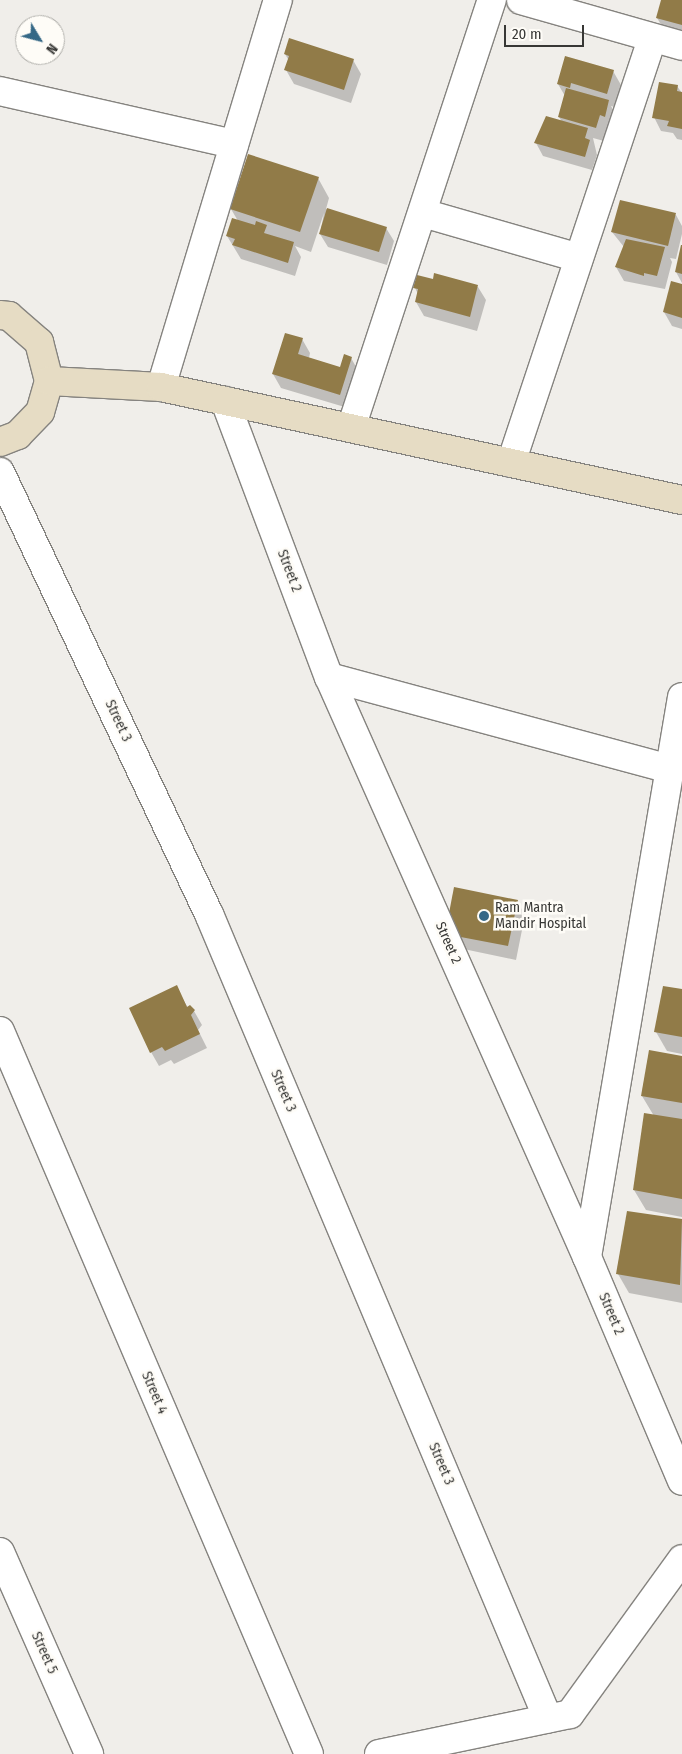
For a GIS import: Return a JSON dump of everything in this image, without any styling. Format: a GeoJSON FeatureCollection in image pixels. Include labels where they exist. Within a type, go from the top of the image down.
{"type":"FeatureCollection","features":[{"type":"Feature","properties":{"kind":"street"},"geometry":{"type":"LineString","coordinates":[[161,387],[278,0]]}},
{"type":"Feature","properties":{"kind":"street"},"geometry":{"type":"LineString","coordinates":[[351,428],[492,0]]}},
{"type":"Feature","properties":{"kind":"street"},"geometry":{"type":"LineString","coordinates":[[521,0],[682,46]]}},
{"type":"Feature","properties":{"kind":"street"},"geometry":{"type":"LineString","coordinates":[[511,463],[652,38]]}},
{"type":"Feature","properties":{"kind":"street"},"geometry":{"type":"LineString","coordinates":[[0,91],[234,144]]}},
{"type":"Feature","properties":{"kind":"street"},"geometry":{"type":"LineString","coordinates":[[422,214],[579,258]]}},
{"type":"Feature","properties":{"kind":"street"},"geometry":{"type":"LineString","coordinates":[[0,315],[8,316],[39,342],[49,381],[40,412],[18,435],[0,442]]}},
{"type":"Feature","properties":{"kind":"street"},"geometry":{"type":"LineString","coordinates":[[49,381],[161,387],[682,500]]}},
{"type":"Feature","properties":{"kind":"street","name":"Street 2"},"geometry":{"type":"LineString","coordinates":[[225,401],[330,677],[587,1257],[682,1481]]}},
{"type":"Feature","properties":{"kind":"street","name":"Street 3"},"geometry":{"type":"LineString","coordinates":[[0,472],[209,914],[548,1719]]}},
{"type":"Feature","properties":{"kind":"street"},"geometry":{"type":"LineString","coordinates":[[330,677],[670,769]]}},
{"type":"Feature","properties":{"kind":"street"},"geometry":{"type":"LineString","coordinates":[[587,1257],[682,697]]}},
{"type":"Feature","properties":{"kind":"street","name":"Street 4"},"geometry":{"type":"LineString","coordinates":[[0,1031],[309,1754]]}},
{"type":"Feature","properties":{"kind":"street","name":"Street 5"},"geometry":{"type":"LineString","coordinates":[[0,1552],[89,1754]]}},
{"type":"Feature","properties":{"kind":"street"},"geometry":{"type":"LineString","coordinates":[[379,1754],[570,1714],[682,1559]]}},
{"type":"Feature","properties":{"kind":"building"},"geometry":{"type":"Polygon","coordinates":[[[661,0],[682,0],[682,25],[656,18],[661,0]]]}},
{"type":"Feature","properties":{"kind":"building"},"geometry":{"type":"Polygon","coordinates":[[[289,38],[354,59],[344,90],[284,70],[289,56],[284,54],[289,38]]]}},
{"type":"Feature","properties":{"kind":"building"},"geometry":{"type":"Polygon","coordinates":[[[565,56],[614,70],[607,94],[571,83],[570,88],[557,84],[565,56]]]}},
{"type":"Feature","properties":{"kind":"building"},"geometry":{"type":"Polygon","coordinates":[[[659,82],[678,85],[677,91],[682,92],[682,129],[667,126],[669,121],[652,118],[659,82]]]}},
{"type":"Feature","properties":{"kind":"building"},"geometry":{"type":"Polygon","coordinates":[[[566,88],[609,100],[605,117],[600,115],[596,128],[558,117],[566,88]]]}},
{"type":"Feature","properties":{"kind":"building"},"geometry":{"type":"Polygon","coordinates":[[[546,116],[588,128],[585,138],[590,140],[585,157],[534,143],[546,116]]]}},
{"type":"Feature","properties":{"kind":"building"},"geometry":{"type":"Polygon","coordinates":[[[248,154],[319,177],[300,232],[230,209],[248,154]]]}},
{"type":"Feature","properties":{"kind":"building"},"geometry":{"type":"Polygon","coordinates":[[[620,200],[676,213],[668,246],[611,232],[620,200]]]}},
{"type":"Feature","properties":{"kind":"building"},"geometry":{"type":"Polygon","coordinates":[[[327,208],[387,227],[379,252],[319,234],[327,208]]]}},
{"type":"Feature","properties":{"kind":"building"},"geometry":{"type":"Polygon","coordinates":[[[232,218],[255,225],[256,221],[267,225],[264,233],[294,242],[288,263],[232,245],[235,239],[226,236],[232,218]]]}},
{"type":"Feature","properties":{"kind":"building"},"geometry":{"type":"Polygon","coordinates":[[[626,239],[665,247],[657,276],[644,273],[644,276],[615,267],[626,239]]]}},
{"type":"Feature","properties":{"kind":"building"},"geometry":{"type":"Polygon","coordinates":[[[682,245],[682,274],[675,272],[682,245]]]}},
{"type":"Feature","properties":{"kind":"building"},"geometry":{"type":"Polygon","coordinates":[[[434,273],[478,285],[470,317],[415,302],[418,289],[413,288],[417,275],[433,279],[434,273]]]}},
{"type":"Feature","properties":{"kind":"building"},"geometry":{"type":"Polygon","coordinates":[[[671,281],[682,284],[682,318],[663,312],[671,281]]]}},
{"type":"Feature","properties":{"kind":"building"},"geometry":{"type":"Polygon","coordinates":[[[285,333],[303,338],[298,354],[340,367],[344,354],[352,357],[340,395],[272,374],[285,333]]]}},
{"type":"Feature","properties":{"kind":"building"},"geometry":{"type":"Polygon","coordinates":[[[454,887],[518,900],[508,946],[445,934],[454,887]]]}},
{"type":"Feature","properties":{"kind":"building"},"geometry":{"type":"Polygon","coordinates":[[[177,985],[187,1007],[190,1005],[195,1010],[191,1015],[200,1034],[165,1051],[162,1047],[150,1053],[129,1008],[177,985]]]}},
{"type":"Feature","properties":{"kind":"building"},"geometry":{"type":"Polygon","coordinates":[[[663,986],[682,989],[682,1037],[654,1032],[663,986]]]}},
{"type":"Feature","properties":{"kind":"building"},"geometry":{"type":"Polygon","coordinates":[[[649,1050],[682,1056],[682,1103],[641,1096],[649,1050]]]}},
{"type":"Feature","properties":{"kind":"building"},"geometry":{"type":"Polygon","coordinates":[[[644,1113],[682,1119],[682,1199],[633,1190],[644,1113]]]}},
{"type":"Feature","properties":{"kind":"building"},"geometry":{"type":"Polygon","coordinates":[[[627,1211],[682,1219],[680,1285],[616,1274],[627,1211]]]}},
{"type":"Feature","properties":{"kind":"place","name":"Ram Mantra Mandir Hospital"},"geometry":{"type":"Point","coordinates":[484,916]}}]}
